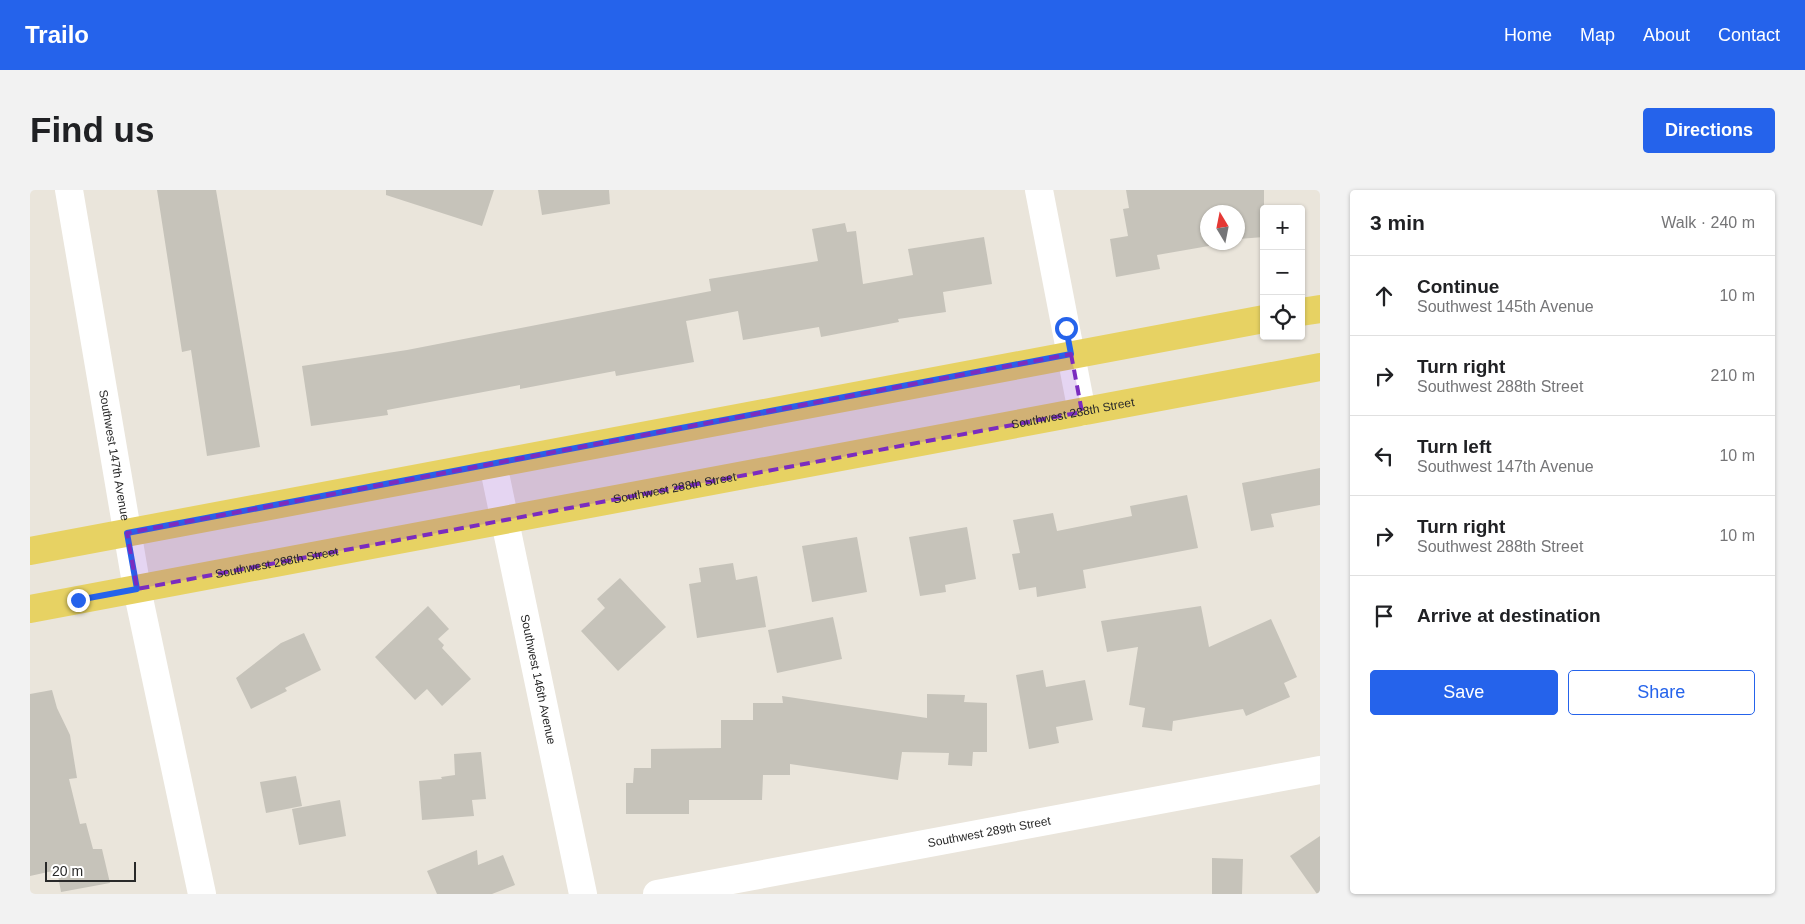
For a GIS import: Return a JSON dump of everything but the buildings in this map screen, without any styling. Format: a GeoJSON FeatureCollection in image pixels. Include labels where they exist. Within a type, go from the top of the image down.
{"type":"FeatureCollection","features":[{"type":"Feature","properties":{"kind":"main road"},"geometry":{"type":"LineString","coordinates":[[1305,311],[1320,309]]}},
{"type":"Feature","properties":{"kind":"main road"},"geometry":{"type":"LineString","coordinates":[[30,551],[1260,320]]}},
{"type":"Feature","properties":{"kind":"main road","name":"Southwest 288th Street"},"geometry":{"type":"LineString","coordinates":[[30,609],[1320,367]]}},
{"type":"Feature","properties":{"kind":"street","name":"Southwest 147th Avenue"},"geometry":{"type":"LineString","coordinates":[[69,190],[137,589],[202,894]]}},
{"type":"Feature","properties":{"kind":"street"},"geometry":{"type":"LineString","coordinates":[[1039,190],[1082,412]]}},
{"type":"Feature","properties":{"kind":"street","name":"Southwest 146th Avenue"},"geometry":{"type":"LineString","coordinates":[[493,464],[582,894]]}},
{"type":"Feature","properties":{"kind":"street","name":"Southwest 289th Street"},"geometry":{"type":"LineString","coordinates":[[657,894],[1320,770]]}},
{"type":"Feature","properties":{"kind":"highlighted area"},"geometry":{"type":"Polygon","coordinates":[[[1071,354],[1082,412],[137,589],[127,533],[1071,354]]]}},
{"type":"Feature","properties":{"kind":"route"},"geometry":{"type":"LineString","coordinates":[[78,600],[137,589],[127,533],[1071,354],[1066,328]]}}]}
